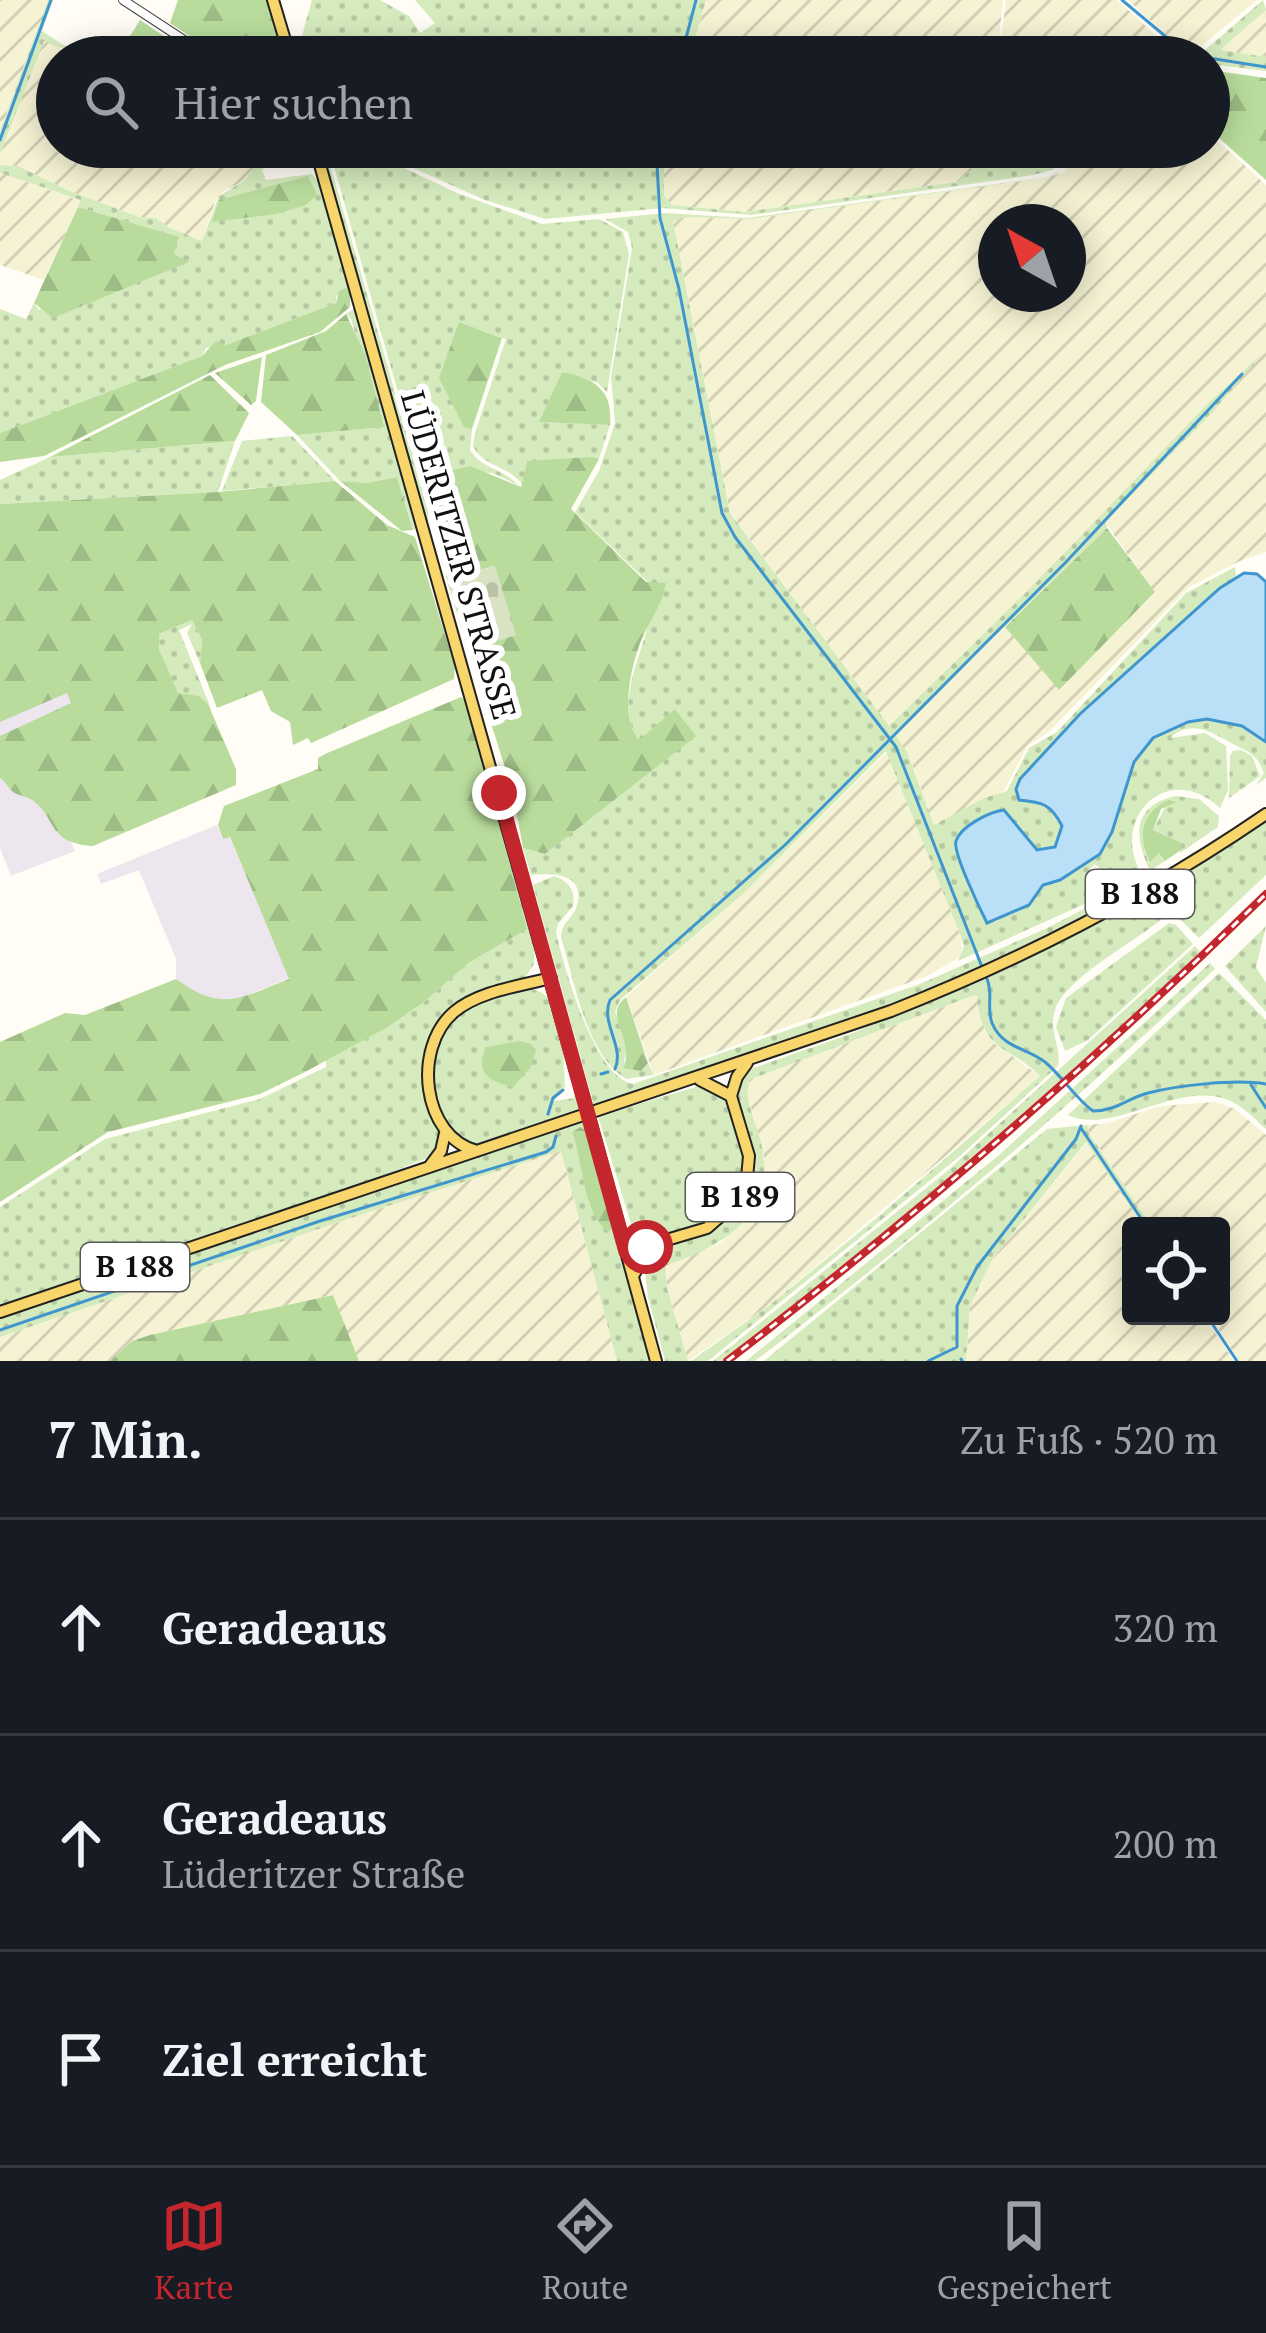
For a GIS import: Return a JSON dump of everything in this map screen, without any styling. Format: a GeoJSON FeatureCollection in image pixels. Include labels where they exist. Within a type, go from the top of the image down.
{"type":"FeatureCollection","features":[{"type":"Feature","properties":{"kind":"main road"},"geometry":{"type":"LineString","coordinates":[[273,0],[284,36]]}},
{"type":"Feature","properties":{"kind":"main road","name":"LÜDERITZER STRASSE"},"geometry":{"type":"LineString","coordinates":[[322,168],[656,1361]]}},
{"type":"Feature","properties":{"kind":"main road","name":"B 188"},"geometry":{"type":"LineString","coordinates":[[480,1151],[748,1062],[991,970],[1123,904],[1266,814]]}},
{"type":"Feature","properties":{"kind":"main road"},"geometry":{"type":"LineString","coordinates":[[526,985],[543,950]]}},
{"type":"Feature","properties":{"kind":"main road"},"geometry":{"type":"LineString","coordinates":[[426,1169],[441,1151],[445,1133],[427,1071],[438,1031],[467,1003],[550,978]]}},
{"type":"Feature","properties":{"kind":"main road"},"geometry":{"type":"LineString","coordinates":[[697,1079],[731,1096],[748,1062]]}},
{"type":"Feature","properties":{"kind":"main road","name":"B 189"},"geometry":{"type":"LineString","coordinates":[[626,1252],[710,1227],[740,1197],[749,1170],[748,1151],[731,1096]]}},
{"type":"Feature","properties":{"kind":"main road"},"geometry":{"type":"LineString","coordinates":[[445,1133],[458,1145],[480,1151]]}},
{"type":"Feature","properties":{"kind":"main road"},"geometry":{"type":"LineString","coordinates":[[426,1169],[480,1151]]}},
{"type":"Feature","properties":{"kind":"main road","name":"B 188"},"geometry":{"type":"LineString","coordinates":[[0,1312],[426,1169]]}},
{"type":"Feature","properties":{"kind":"main road","name":"B 189"},"geometry":{"type":"LineString","coordinates":[[633,1276],[650,1246]]}},
{"type":"Feature","properties":{"kind":"street"},"geometry":{"type":"LineString","coordinates":[[123,0],[178,36]]}},
{"type":"Feature","properties":{"kind":"shaded area"},"geometry":{"type":"Polygon","coordinates":[[[0,0],[48,0],[0,131],[0,0]]]}},
{"type":"Feature","properties":{"kind":"shaded area"},"geometry":{"type":"Polygon","coordinates":[[[706,0],[1003,0],[999,36],[696,36],[706,0]]]}},
{"type":"Feature","properties":{"kind":"shaded area"},"geometry":{"type":"Polygon","coordinates":[[[1006,0],[1117,0],[1157,36],[1002,36],[1006,0]]]}},
{"type":"Feature","properties":{"kind":"shaded area"},"geometry":{"type":"Polygon","coordinates":[[[1128,0],[1257,0],[1214,36],[1168,36],[1128,0]]]}},
{"type":"Feature","properties":{"kind":"shaded area"},"geometry":{"type":"Polygon","coordinates":[[[1266,10],[1266,57],[1230,52],[1230,41],[1266,10]]]}},
{"type":"Feature","properties":{"kind":"shaded area"},"geometry":{"type":"Polygon","coordinates":[[[36,55],[36,168],[254,168],[215,202],[202,241],[156,218],[139,217],[67,190],[18,166],[0,165],[36,55]]]}},
{"type":"Feature","properties":{"kind":"shaded area"},"geometry":{"type":"Polygon","coordinates":[[[1230,152],[1266,185],[1266,552],[1189,587],[1048,733],[1027,746],[1004,791],[934,826],[914,769],[894,734],[1005,627],[1059,689],[1155,593],[1105,522],[1212,413],[1258,358],[889,727],[730,512],[673,221],[684,217],[749,219],[1050,177],[1067,168],[1230,168],[1230,152]]]}},
{"type":"Feature","properties":{"kind":"shaded area"},"geometry":{"type":"Polygon","coordinates":[[[664,168],[973,168],[957,182],[745,212],[672,205],[664,196],[664,168]]]}},
{"type":"Feature","properties":{"kind":"shaded area"},"geometry":{"type":"Polygon","coordinates":[[[0,173],[81,201],[44,280],[0,265],[0,173]]]}},
{"type":"Feature","properties":{"kind":"shaded area"},"geometry":{"type":"Polygon","coordinates":[[[70,689],[78,709],[24,734],[75,851],[11,876],[0,848],[0,719],[70,689]]]}},
{"type":"Feature","properties":{"kind":"shaded area"},"geometry":{"type":"Polygon","coordinates":[[[888,751],[960,934],[963,955],[927,976],[654,1075],[626,997],[744,893],[888,751]]]}},
{"type":"Feature","properties":{"kind":"shaded area"},"geometry":{"type":"Polygon","coordinates":[[[217,825],[223,838],[229,836],[290,978],[228,1003],[199,996],[176,979],[176,959],[139,870],[101,884],[97,874],[217,825]]]}},
{"type":"Feature","properties":{"kind":"shaded area"},"geometry":{"type":"Polygon","coordinates":[[[977,996],[985,1032],[995,1044],[1040,1076],[771,1304],[688,1361],[665,1265],[721,1243],[756,1204],[764,1156],[747,1092],[749,1080],[977,996]]]}},
{"type":"Feature","properties":{"kind":"shaded area"},"geometry":{"type":"Polygon","coordinates":[[[1215,1102],[1235,1109],[1266,1135],[1266,1361],[1239,1361],[1216,1325],[1230,1325],[1230,1217],[1145,1217],[1087,1129],[1087,1125],[1160,1106],[1215,1102]]]}},
{"type":"Feature","properties":{"kind":"shaded area"},"geometry":{"type":"Polygon","coordinates":[[[1087,1142],[1138,1217],[1122,1217],[1122,1325],[1210,1325],[1234,1361],[966,1361],[970,1306],[993,1258],[1087,1142]]]}},
{"type":"Feature","properties":{"kind":"shaded area"},"geometry":{"type":"Polygon","coordinates":[[[561,1151],[617,1361],[359,1361],[332,1295],[150,1335],[132,1341],[110,1361],[0,1361],[0,1337],[561,1151]]]}},
{"type":"Feature","properties":{"kind":"green space"},"geometry":{"type":"Polygon","coordinates":[[[48,0],[53,0],[42,31],[50,36],[36,36],[36,62],[0,154],[0,131],[48,0]]]}},
{"type":"Feature","properties":{"kind":"green space"},"geometry":{"type":"Polygon","coordinates":[[[178,0],[266,0],[277,36],[190,36],[170,23],[178,0]]]}},
{"type":"Feature","properties":{"kind":"green space"},"geometry":{"type":"Polygon","coordinates":[[[312,0],[380,0],[409,16],[420,33],[435,23],[415,0],[706,0],[696,36],[302,36],[312,0]]]}},
{"type":"Feature","properties":{"kind":"green space"},"geometry":{"type":"Polygon","coordinates":[[[1263,0],[1266,10],[1230,41],[1230,36],[1221,36],[1263,0]]]}},
{"type":"Feature","properties":{"kind":"green space"},"geometry":{"type":"Polygon","coordinates":[[[140,20],[164,36],[130,36],[140,20]]]}},
{"type":"Feature","properties":{"kind":"green space"},"geometry":{"type":"Polygon","coordinates":[[[1230,52],[1266,57],[1266,71],[1230,67],[1230,52]]]}},
{"type":"Feature","properties":{"kind":"green space"},"geometry":{"type":"Polygon","coordinates":[[[1230,73],[1266,78],[1266,180],[1230,148],[1230,73]]]}},
{"type":"Feature","properties":{"kind":"green space"},"geometry":{"type":"Polygon","coordinates":[[[0,165],[18,166],[67,190],[139,217],[156,218],[202,241],[219,196],[244,181],[254,168],[264,168],[266,180],[312,174],[322,185],[350,286],[336,296],[336,303],[226,345],[206,348],[202,356],[0,433],[0,309],[26,319],[34,303],[39,310],[174,254],[178,237],[78,207],[80,200],[0,173],[0,165]]]}},
{"type":"Feature","properties":{"kind":"green space"},"geometry":{"type":"Polygon","coordinates":[[[326,168],[331,168],[428,508],[428,524],[326,168]]]}},
{"type":"Feature","properties":{"kind":"green space"},"geometry":{"type":"Polygon","coordinates":[[[334,168],[404,168],[542,224],[599,219],[623,232],[629,254],[607,392],[598,383],[562,372],[541,422],[610,425],[599,459],[527,461],[522,484],[477,453],[475,433],[506,339],[459,322],[464,426],[472,429],[470,450],[518,485],[493,473],[451,471],[432,512],[334,168]]]}},
{"type":"Feature","properties":{"kind":"green space"},"geometry":{"type":"Polygon","coordinates":[[[413,168],[664,168],[664,196],[672,205],[745,212],[957,182],[973,168],[1055,168],[1033,175],[751,215],[663,208],[545,219],[485,200],[413,168]]]}},
{"type":"Feature","properties":{"kind":"green space"},"geometry":{"type":"Polygon","coordinates":[[[1064,168],[1050,177],[749,219],[685,217],[673,221],[730,513],[889,726],[1262,354],[1212,413],[1106,521],[1107,528],[894,733],[907,752],[934,825],[1007,791],[1029,748],[1057,732],[1186,593],[1235,567],[1236,576],[1080,714],[1020,779],[1055,811],[1062,826],[1055,847],[1037,850],[1009,817],[967,877],[984,919],[996,922],[1011,910],[1018,912],[1043,885],[1061,880],[1107,844],[1134,762],[1153,738],[1207,719],[1242,726],[1266,742],[1266,778],[1256,785],[1264,773],[1257,760],[1219,736],[1198,728],[1177,733],[1170,738],[1205,733],[1226,746],[1228,790],[1220,808],[1200,794],[1164,793],[1138,816],[1133,834],[1133,854],[1142,875],[1120,887],[1095,864],[1089,870],[1112,886],[1111,892],[958,961],[964,947],[960,934],[886,751],[744,893],[620,1000],[615,1012],[628,1044],[624,1062],[641,1071],[648,1063],[654,1075],[626,1079],[612,1067],[591,1034],[561,938],[577,905],[576,886],[564,877],[531,875],[523,848],[545,854],[639,741],[632,728],[629,699],[649,620],[651,585],[575,512],[599,471],[615,423],[611,377],[632,248],[628,232],[605,219],[665,213],[747,218],[1048,177],[1064,168]]]}},
{"type":"Feature","properties":{"kind":"green space"},"geometry":{"type":"Polygon","coordinates":[[[308,176],[317,195],[306,205],[212,222],[219,200],[308,176]]]}},
{"type":"Feature","properties":{"kind":"green space"},"geometry":{"type":"Polygon","coordinates":[[[78,207],[179,237],[174,254],[189,262],[53,318],[34,303],[78,207]]]}},
{"type":"Feature","properties":{"kind":"green space"},"geometry":{"type":"Polygon","coordinates":[[[350,286],[350,307],[320,332],[225,365],[44,456],[0,462],[0,433],[202,356],[216,341],[226,345],[336,303],[339,291],[350,286]]]}},
{"type":"Feature","properties":{"kind":"green space"},"geometry":{"type":"Polygon","coordinates":[[[355,308],[419,526],[413,530],[397,477],[367,483],[340,481],[297,435],[383,427],[346,314],[355,308]]]}},
{"type":"Feature","properties":{"kind":"green space"},"geometry":{"type":"Polygon","coordinates":[[[346,314],[365,354],[384,427],[297,435],[261,402],[266,355],[326,331],[346,314]]]}},
{"type":"Feature","properties":{"kind":"green space"},"geometry":{"type":"Polygon","coordinates":[[[459,322],[502,338],[472,429],[464,427],[439,378],[459,322]]]}},
{"type":"Feature","properties":{"kind":"green space"},"geometry":{"type":"Polygon","coordinates":[[[262,357],[256,401],[251,405],[215,373],[262,357]]]}},
{"type":"Feature","properties":{"kind":"green space"},"geometry":{"type":"Polygon","coordinates":[[[562,372],[600,388],[608,403],[610,425],[539,422],[562,372]]]}},
{"type":"Feature","properties":{"kind":"green space"},"geometry":{"type":"Polygon","coordinates":[[[210,375],[249,413],[235,441],[50,457],[210,375]]]}},
{"type":"Feature","properties":{"kind":"green space"},"geometry":{"type":"Polygon","coordinates":[[[292,436],[335,481],[222,491],[242,441],[292,436]]]}},
{"type":"Feature","properties":{"kind":"green space"},"geometry":{"type":"Polygon","coordinates":[[[235,441],[218,492],[0,504],[0,480],[50,457],[235,441]]]}},
{"type":"Feature","properties":{"kind":"green space"},"geometry":{"type":"Polygon","coordinates":[[[599,459],[571,509],[646,582],[666,583],[633,669],[628,707],[633,731],[639,740],[675,709],[696,736],[545,854],[523,848],[513,793],[468,650],[515,635],[494,566],[447,580],[432,512],[450,471],[470,466],[521,487],[527,461],[599,459]]]}},
{"type":"Feature","properties":{"kind":"green space"},"geometry":{"type":"Polygon","coordinates":[[[397,477],[413,530],[402,531],[340,481],[367,483],[397,477]]]}},
{"type":"Feature","properties":{"kind":"green space"},"geometry":{"type":"Polygon","coordinates":[[[335,481],[387,525],[415,537],[455,667],[454,679],[311,743],[308,738],[293,745],[290,722],[271,711],[262,690],[217,708],[200,663],[202,640],[192,620],[159,634],[159,649],[178,693],[199,696],[208,704],[236,769],[236,785],[93,846],[60,835],[40,807],[13,792],[0,778],[0,736],[71,703],[67,693],[0,722],[0,504],[335,481]]]}},
{"type":"Feature","properties":{"kind":"green space"},"geometry":{"type":"Polygon","coordinates":[[[1107,528],[1155,592],[1059,690],[1005,627],[1107,528]]]}},
{"type":"Feature","properties":{"kind":"green space"},"geometry":{"type":"Polygon","coordinates":[[[495,566],[516,635],[468,650],[447,580],[495,566]]]}},
{"type":"Feature","properties":{"kind":"green space"},"geometry":{"type":"Polygon","coordinates":[[[192,620],[202,640],[200,663],[187,633],[192,624],[179,630],[212,711],[208,704],[177,693],[159,649],[159,634],[192,620]]]}},
{"type":"Feature","properties":{"kind":"green space"},"geometry":{"type":"Polygon","coordinates":[[[461,697],[466,701],[527,929],[470,962],[388,1027],[305,1072],[260,1094],[108,1132],[0,1202],[0,1042],[65,1013],[85,1015],[176,979],[207,996],[232,999],[289,979],[230,837],[223,839],[218,825],[224,806],[318,769],[318,758],[325,754],[461,697]]]}},
{"type":"Feature","properties":{"kind":"green space"},"geometry":{"type":"Polygon","coordinates":[[[1241,750],[1252,756],[1260,776],[1229,798],[1230,756],[1241,750]]]}},
{"type":"Feature","properties":{"kind":"green space"},"geometry":{"type":"Polygon","coordinates":[[[481,755],[535,941],[534,964],[524,979],[446,1014],[429,1040],[423,1067],[425,1087],[441,1137],[433,1156],[292,1210],[0,1308],[0,1207],[105,1139],[260,1099],[326,1067],[326,1060],[388,1027],[470,962],[526,929],[481,755]]]}},
{"type":"Feature","properties":{"kind":"green space"},"geometry":{"type":"Polygon","coordinates":[[[1175,796],[1199,799],[1219,816],[1218,827],[1180,853],[1180,842],[1153,830],[1169,800],[1145,826],[1148,860],[1159,852],[1165,861],[1150,871],[1139,836],[1143,816],[1160,801],[1175,796]]]}},
{"type":"Feature","properties":{"kind":"green space"},"geometry":{"type":"Polygon","coordinates":[[[1169,800],[1176,802],[1161,809],[1153,830],[1180,842],[1181,850],[1165,861],[1159,853],[1150,862],[1144,826],[1152,811],[1169,800]]]}},
{"type":"Feature","properties":{"kind":"green space"},"geometry":{"type":"Polygon","coordinates":[[[1266,819],[1266,875],[1199,938],[1172,911],[1159,887],[1266,819]]]}},
{"type":"Feature","properties":{"kind":"green space"},"geometry":{"type":"Polygon","coordinates":[[[554,876],[572,891],[573,906],[556,933],[583,1019],[606,1063],[633,1084],[920,984],[1047,928],[1144,878],[1148,885],[1033,946],[919,996],[595,1109],[533,885],[554,876]]]}},
{"type":"Feature","properties":{"kind":"green space"},"geometry":{"type":"Polygon","coordinates":[[[1152,892],[1164,917],[1087,972],[1055,1010],[1058,1066],[960,1156],[708,1361],[691,1361],[771,1304],[879,1216],[1040,1076],[991,1038],[977,996],[972,996],[749,1080],[764,1162],[762,1185],[744,1222],[709,1247],[665,1266],[688,1361],[665,1361],[644,1261],[657,1250],[715,1227],[746,1195],[753,1148],[736,1093],[748,1070],[853,1033],[975,981],[1152,892]]]}},
{"type":"Feature","properties":{"kind":"green space"},"geometry":{"type":"Polygon","coordinates":[[[1169,923],[1193,944],[1088,1040],[1065,1051],[1056,1027],[1066,998],[1169,923]]]}},
{"type":"Feature","properties":{"kind":"green space"},"geometry":{"type":"Polygon","coordinates":[[[1266,926],[1256,967],[1266,983],[1266,1012],[1225,966],[1266,926]]]}},
{"type":"Feature","properties":{"kind":"green space"},"geometry":{"type":"Polygon","coordinates":[[[1195,946],[1200,952],[1144,1007],[968,1165],[721,1361],[713,1361],[946,1172],[1195,946]]]}},
{"type":"Feature","properties":{"kind":"green space"},"geometry":{"type":"Polygon","coordinates":[[[1210,963],[1215,969],[991,1171],[815,1315],[755,1361],[746,1361],[999,1155],[1210,963]]]}},
{"type":"Feature","properties":{"kind":"green space"},"geometry":{"type":"Polygon","coordinates":[[[1219,973],[1266,1020],[1266,1129],[1234,1103],[1209,1096],[1167,1101],[1105,1119],[1068,1115],[1219,973]]]}},
{"type":"Feature","properties":{"kind":"green space"},"geometry":{"type":"Polygon","coordinates":[[[530,989],[550,1001],[560,1028],[565,1086],[554,1101],[574,1098],[575,1091],[581,1113],[478,1144],[455,1139],[436,1088],[435,1053],[440,1037],[472,1005],[530,989]]]}},
{"type":"Feature","properties":{"kind":"green space"},"geometry":{"type":"Polygon","coordinates":[[[626,997],[648,1063],[641,1071],[624,1068],[625,1046],[617,1011],[626,997]]]}},
{"type":"Feature","properties":{"kind":"green space"},"geometry":{"type":"Polygon","coordinates":[[[519,1041],[536,1050],[531,1067],[513,1087],[491,1079],[483,1070],[486,1047],[519,1041]]]}},
{"type":"Feature","properties":{"kind":"green space"},"geometry":{"type":"Polygon","coordinates":[[[699,1086],[714,1089],[734,1114],[742,1153],[738,1190],[731,1203],[709,1221],[636,1240],[598,1116],[699,1086]]]}},
{"type":"Feature","properties":{"kind":"green space"},"geometry":{"type":"Polygon","coordinates":[[[583,1121],[586,1130],[580,1127],[572,1132],[609,1232],[612,1227],[650,1361],[617,1361],[561,1151],[0,1337],[0,1317],[583,1121]]]}},
{"type":"Feature","properties":{"kind":"green space"},"geometry":{"type":"Polygon","coordinates":[[[1087,1125],[1145,1217],[1138,1217],[1086,1142],[993,1258],[970,1306],[966,1361],[764,1361],[1047,1129],[1087,1125]]]}},
{"type":"Feature","properties":{"kind":"green space"},"geometry":{"type":"Polygon","coordinates":[[[580,1127],[586,1130],[612,1227],[609,1232],[589,1201],[572,1132],[580,1127]]]}},
{"type":"Feature","properties":{"kind":"green space"},"geometry":{"type":"Polygon","coordinates":[[[333,1295],[359,1361],[110,1361],[132,1341],[150,1335],[333,1295]]]}},
{"type":"Feature","properties":{"kind":"water"},"geometry":{"type":"Polygon","coordinates":[[[1244,573],[1257,574],[1266,582],[1266,742],[1242,726],[1207,719],[1153,738],[1134,762],[1112,832],[1100,854],[1060,880],[1043,885],[1029,905],[987,923],[958,856],[959,835],[976,821],[1004,810],[1037,850],[1055,847],[1062,826],[1045,806],[1019,800],[1020,779],[1080,714],[1220,588],[1244,573]]]}},
{"type":"Feature","properties":{"kind":"waterway"},"geometry":{"type":"LineString","coordinates":[[38,36],[51,0]]}},
{"type":"Feature","properties":{"kind":"waterway"},"geometry":{"type":"LineString","coordinates":[[687,36],[696,0]]}},
{"type":"Feature","properties":{"kind":"waterway"},"geometry":{"type":"LineString","coordinates":[[1122,0],[1165,36]]}},
{"type":"Feature","properties":{"kind":"waterway"},"geometry":{"type":"LineString","coordinates":[[0,140],[36,41]]}},
{"type":"Feature","properties":{"kind":"waterway"},"geometry":{"type":"LineString","coordinates":[[1230,61],[1266,67]]}},
{"type":"Feature","properties":{"kind":"waterway"},"geometry":{"type":"LineString","coordinates":[[657,168],[660,218],[679,289],[722,513],[735,537],[896,747],[982,967]]}},
{"type":"Feature","properties":{"kind":"waterway"},"geometry":{"type":"LineString","coordinates":[[615,1069],[610,1000],[785,845],[1066,562],[1242,374]]}},
{"type":"Feature","properties":{"kind":"waterway"},"geometry":{"type":"LineString","coordinates":[[986,976],[990,1017],[997,1032],[1045,1062],[1093,1111],[1175,1088],[1266,1084]]}},
{"type":"Feature","properties":{"kind":"waterway"},"geometry":{"type":"LineString","coordinates":[[601,1074],[608,1072]]}},
{"type":"Feature","properties":{"kind":"waterway"},"geometry":{"type":"LineString","coordinates":[[1251,1085],[1266,1108]]}},
{"type":"Feature","properties":{"kind":"waterway"},"geometry":{"type":"LineString","coordinates":[[548,1114],[553,1098],[563,1090]]}},
{"type":"Feature","properties":{"kind":"waterway"},"geometry":{"type":"LineString","coordinates":[[928,1361],[957,1347],[957,1306],[977,1267],[1076,1139],[1081,1126]]}},
{"type":"Feature","properties":{"kind":"waterway"},"geometry":{"type":"LineString","coordinates":[[1081,1128],[1140,1217]]}},
{"type":"Feature","properties":{"kind":"waterway"},"geometry":{"type":"LineString","coordinates":[[0,1330],[320,1221],[546,1152],[556,1136]]}},
{"type":"Feature","properties":{"kind":"waterway"},"geometry":{"type":"LineString","coordinates":[[1213,1325],[1237,1361]]}},
{"type":"Feature","properties":{"kind":"railway"},"geometry":{"type":"LineString","coordinates":[[727,1361],[1004,1135],[1266,894]]}},
{"type":"Feature","properties":{"kind":"route"},"geometry":{"type":"LineString","coordinates":[[499,793],[626,1252],[646,1247]]}}]}
